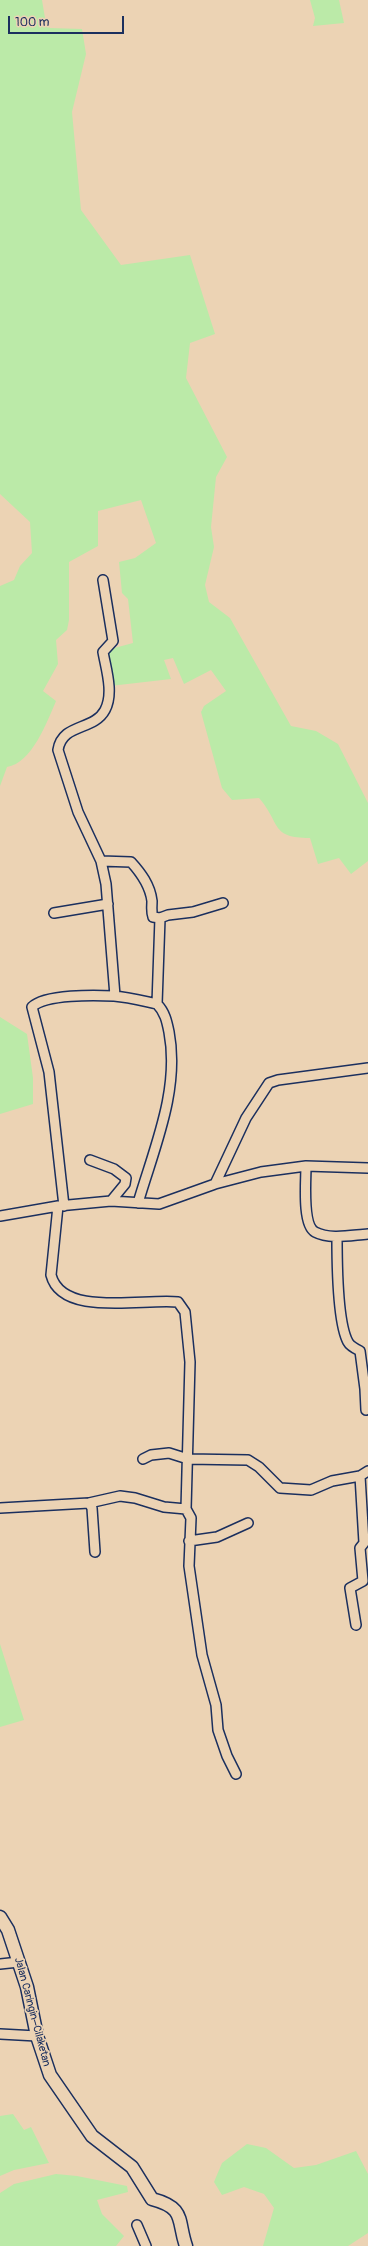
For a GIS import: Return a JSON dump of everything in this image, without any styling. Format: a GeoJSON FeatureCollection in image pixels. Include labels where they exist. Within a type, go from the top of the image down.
{"type":"FeatureCollection","features":[{"type":"Feature","properties":{"kind":"street"},"geometry":{"type":"LineString","coordinates":[[103,580],[113,641],[103,652],[109,687],[106,710],[99,718],[65,734],[59,742],[58,750],[78,812],[101,861],[106,884],[115,996]]}},
{"type":"Feature","properties":{"kind":"street"},"geometry":{"type":"LineString","coordinates":[[101,861],[131,862],[142,874],[147,884],[152,900],[153,917],[160,918],[168,915],[193,912],[223,903]]}},
{"type":"Feature","properties":{"kind":"street"},"geometry":{"type":"LineString","coordinates":[[54,912],[108,904]]}},
{"type":"Feature","properties":{"kind":"street"},"geometry":{"type":"LineString","coordinates":[[138,1203],[164,1114],[172,1070],[172,1052],[166,1019],[157,1004],[160,918]]}},
{"type":"Feature","properties":{"kind":"street"},"geometry":{"type":"LineString","coordinates":[[157,1004],[115,996],[55,998],[44,1000],[32,1007],[49,1072],[61,1206],[51,1274],[54,1285],[61,1291],[80,1300],[98,1303],[178,1302],[183,1308],[190,1362],[186,1509],[191,1518],[189,1541],[191,1585],[202,1655],[216,1705],[218,1730],[227,1756],[236,1774]]}},
{"type":"Feature","properties":{"kind":"street"},"geometry":{"type":"LineString","coordinates":[[215,1184],[246,1118],[269,1083],[278,1080],[368,1068]]}},
{"type":"Feature","properties":{"kind":"street"},"geometry":{"type":"LineString","coordinates":[[90,1160],[114,1169],[126,1178],[125,1184],[111,1200]]}},
{"type":"Feature","properties":{"kind":"street"},"geometry":{"type":"LineString","coordinates":[[0,1216],[111,1200],[158,1204],[215,1184],[261,1172],[306,1166],[368,1168]]}},
{"type":"Feature","properties":{"kind":"street"},"geometry":{"type":"LineString","coordinates":[[306,1166],[306,1212],[310,1228],[316,1233],[337,1236],[368,1234]]}},
{"type":"Feature","properties":{"kind":"street"},"geometry":{"type":"LineString","coordinates":[[337,1236],[337,1270],[343,1330],[348,1344],[360,1352],[366,1410]]}},
{"type":"Feature","properties":{"kind":"street"},"geometry":{"type":"LineString","coordinates":[[143,1459],[161,1453],[174,1454],[188,1459],[248,1460],[259,1467],[280,1488],[284,1490],[311,1490],[332,1481],[364,1473],[364,1543],[360,1548],[363,1581],[350,1588],[356,1625]]}},
{"type":"Feature","properties":{"kind":"street"},"geometry":{"type":"LineString","coordinates":[[0,1508],[89,1502],[120,1496],[136,1498],[164,1507],[186,1509]]}},
{"type":"Feature","properties":{"kind":"street"},"geometry":{"type":"LineString","coordinates":[[89,1502],[92,1508],[95,1552]]}},
{"type":"Feature","properties":{"kind":"street"},"geometry":{"type":"LineString","coordinates":[[189,1541],[217,1537],[248,1522]]}},
{"type":"Feature","properties":{"kind":"street","name":"Jalan Caringin–Cilaketan"},"geometry":{"type":"LineString","coordinates":[[0,1917],[8,1930],[27,1987],[44,2062],[62,2096],[92,2136],[132,2167],[152,2199],[160,2202],[178,2215],[186,2246]]}},
{"type":"Feature","properties":{"kind":"street"},"geometry":{"type":"LineString","coordinates":[[0,1964],[19,1962]]}},
{"type":"Feature","properties":{"kind":"street"},"geometry":{"type":"LineString","coordinates":[[0,2034],[37,2036]]}},
{"type":"Feature","properties":{"kind":"street"},"geometry":{"type":"LineString","coordinates":[[137,2226],[146,2246]]}},
{"type":"Feature","properties":{"kind":"green space"},"geometry":{"type":"Polygon","coordinates":[[[0,0],[42,0],[46,24],[50,28],[82,29],[86,54],[72,112],[81,210],[121,265],[190,255],[215,334],[190,343],[186,378],[227,457],[216,477],[211,527],[214,547],[205,585],[209,602],[230,618],[291,726],[316,731],[338,744],[368,803],[368,861],[351,874],[339,858],[318,864],[310,838],[297,837],[282,832],[259,798],[232,800],[222,788],[201,712],[204,706],[226,691],[211,670],[184,684],[173,658],[164,660],[171,679],[110,686],[107,650],[133,643],[128,599],[122,593],[119,562],[135,558],[156,543],[141,500],[98,511],[98,546],[69,562],[69,620],[67,630],[56,640],[58,664],[43,691],[56,701],[38,740],[24,758],[16,764],[7,767],[0,786],[0,586],[14,580],[20,566],[32,553],[30,522],[0,494],[0,0]]]}},
{"type":"Feature","properties":{"kind":"green space"},"geometry":{"type":"Polygon","coordinates":[[[310,0],[339,0],[344,23],[313,26],[315,18],[310,0]]]}},
{"type":"Feature","properties":{"kind":"green space"},"geometry":{"type":"Polygon","coordinates":[[[0,1017],[27,1034],[33,1078],[33,1104],[0,1114],[0,1017]]]}},
{"type":"Feature","properties":{"kind":"green space"},"geometry":{"type":"Polygon","coordinates":[[[0,1644],[24,1720],[0,1727],[0,1644]]]}},
{"type":"Feature","properties":{"kind":"green space"},"geometry":{"type":"Polygon","coordinates":[[[13,2114],[24,2130],[31,2127],[49,2163],[14,2170],[0,2176],[0,2116],[13,2114]]]}},
{"type":"Feature","properties":{"kind":"green space"},"geometry":{"type":"Polygon","coordinates":[[[247,2144],[266,2148],[294,2168],[316,2165],[356,2151],[368,2174],[368,2233],[348,2246],[263,2246],[274,2208],[264,2194],[244,2187],[222,2195],[214,2182],[222,2163],[247,2144]]]}},
{"type":"Feature","properties":{"kind":"green space"},"geometry":{"type":"Polygon","coordinates":[[[56,2174],[77,2176],[127,2186],[128,2192],[97,2200],[102,2214],[124,2236],[116,2246],[0,2246],[0,2193],[14,2184],[56,2174]]]}}]}
